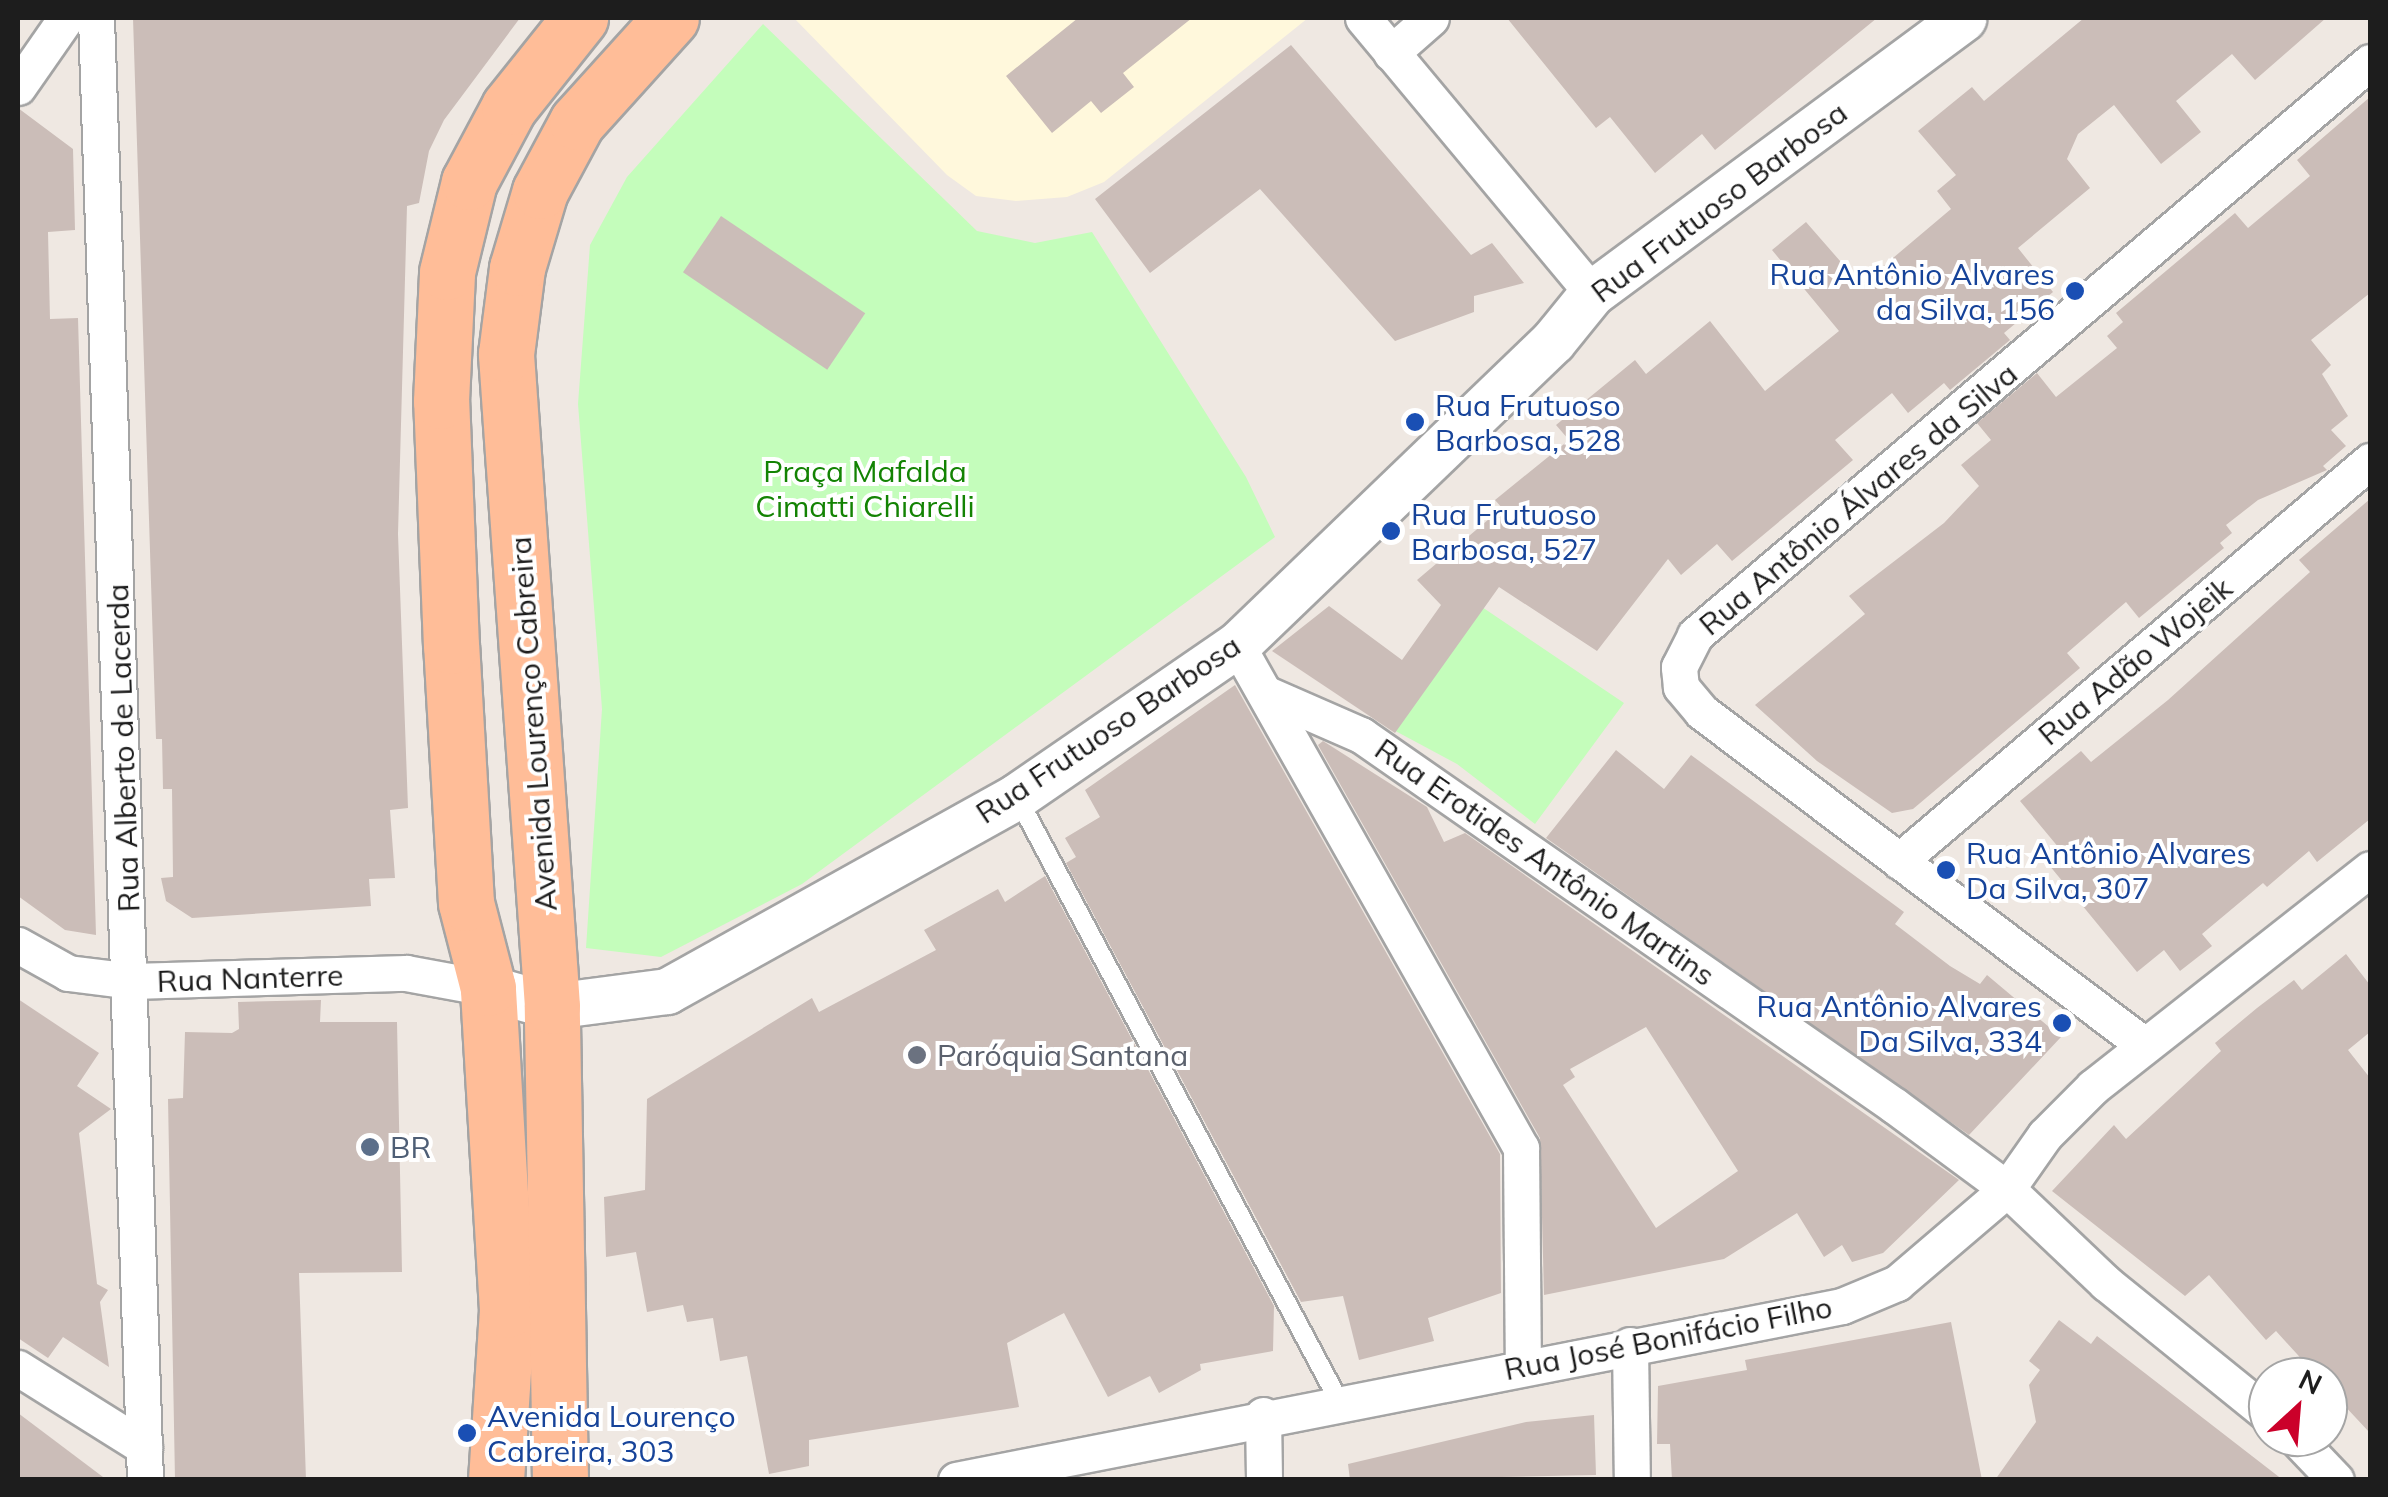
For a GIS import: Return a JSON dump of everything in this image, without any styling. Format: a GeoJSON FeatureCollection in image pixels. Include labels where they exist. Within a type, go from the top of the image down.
{"type":"FeatureCollection","features":[{"type":"Feature","properties":{"kind":"main road"},"geometry":{"type":"LineString","coordinates":[[496,1480],[508,1310],[488,988],[466,903],[452,666],[441,401],[447,272],[477,168],[508,108],[580,18]]}},
{"type":"Feature","properties":{"kind":"main road","name":"Avenida Lourenço Cabreira"},"geometry":{"type":"LineString","coordinates":[[560,1480],[552,1006],[506,354],[517,268],[540,190],[577,122],[671,18]]}},
{"type":"Feature","properties":{"kind":"street"},"geometry":{"type":"LineString","coordinates":[[18,87],[66,18]]}},
{"type":"Feature","properties":{"kind":"street","name":"Rua Alberto de Lacerda"},"geometry":{"type":"LineString","coordinates":[[96,18],[132,981],[145,1463]]}},
{"type":"Feature","properties":{"kind":"street"},"geometry":{"type":"LineString","coordinates":[[1363,18],[1592,294]]}},
{"type":"Feature","properties":{"kind":"street"},"geometry":{"type":"LineString","coordinates":[[1391,53],[1431,18]]}},
{"type":"Feature","properties":{"kind":"street","name":"Rua Frutuoso Barbosa"},"geometry":{"type":"LineString","coordinates":[[488,988],[552,1006],[667,991],[1017,796],[1238,645],[1373,508],[1485,408],[1592,294],[1964,18]]}},
{"type":"Feature","properties":{"kind":"street","name":"Rua Antônio Álvares da Silva"},"geometry":{"type":"LineString","coordinates":[[2142,1044],[1702,712],[1682,687],[1684,646],[2370,62]]}},
{"type":"Feature","properties":{"kind":"street","name":"Rua Adão Wojeik"},"geometry":{"type":"LineString","coordinates":[[1898,861],[2370,462]]}},
{"type":"Feature","properties":{"kind":"street"},"geometry":{"type":"LineString","coordinates":[[1238,645],[1521,1148],[1523,1367]]}},
{"type":"Feature","properties":{"kind":"street","name":"Rua Erotides Antônio Martins"},"geometry":{"type":"LineString","coordinates":[[1267,694],[1361,735],[2007,1190]]}},
{"type":"Feature","properties":{"kind":"street","name":"Rua José Bonifácio Filho"},"geometry":{"type":"LineString","coordinates":[[956,1480],[1262,1415],[1842,1306],[1897,1283],[2007,1190],[2045,1135],[2142,1044],[2370,870]]}},
{"type":"Feature","properties":{"kind":"street","name":"Rua Nanterre"},"geometry":{"type":"LineString","coordinates":[[18,945],[68,974],[132,981],[406,973],[488,988]]}},
{"type":"Feature","properties":{"kind":"street"},"geometry":{"type":"LineString","coordinates":[[2007,1190],[2106,1283],[2248,1398]]}},
{"type":"Feature","properties":{"kind":"street"},"geometry":{"type":"LineString","coordinates":[[1630,1345],[1632,1480]]}},
{"type":"Feature","properties":{"kind":"street"},"geometry":{"type":"LineString","coordinates":[[18,1368],[145,1463]]}},
{"type":"Feature","properties":{"kind":"street"},"geometry":{"type":"LineString","coordinates":[[1262,1415],[1264,1480]]}},
{"type":"Feature","properties":{"kind":"street"},"geometry":{"type":"LineString","coordinates":[[2314,1457],[2336,1480]]}},
{"type":"Feature","properties":{"kind":"lane"},"geometry":{"type":"LineString","coordinates":[[1017,796],[1339,1401]]}},
{"type":"Feature","properties":{"kind":"shaded area"},"geometry":{"type":"Polygon","coordinates":[[[794,18],[1308,18],[1104,182],[1067,197],[1016,201],[976,196],[947,175],[794,18]]]}},
{"type":"Feature","properties":{"kind":"green space","name":"Praça Mafalda Cimatti Chiarelli"},"geometry":{"type":"Polygon","coordinates":[[[763,24],[977,231],[1035,243],[1092,232],[1246,477],[1275,537],[802,884],[661,957],[586,948],[602,709],[578,404],[590,245],[627,177],[763,24]]]}},
{"type":"Feature","properties":{"kind":"green space"},"geometry":{"type":"Polygon","coordinates":[[[1479,605],[1624,703],[1535,824],[1457,764],[1388,727],[1479,605]]]}},
{"type":"Feature","properties":{"kind":"building"},"geometry":{"type":"Polygon","coordinates":[[[133,18],[520,18],[444,120],[429,151],[419,203],[407,206],[398,534],[408,808],[390,810],[395,878],[369,879],[371,906],[192,918],[166,901],[161,878],[173,877],[172,789],[163,789],[162,739],[156,739],[133,18]]]}},
{"type":"Feature","properties":{"kind":"building"},"geometry":{"type":"Polygon","coordinates":[[[1078,18],[1192,18],[1123,73],[1134,87],[1101,113],[1091,101],[1052,133],[1006,76],[1078,18]]]}},
{"type":"Feature","properties":{"kind":"building"},"geometry":{"type":"Polygon","coordinates":[[[1507,18],[1877,18],[1715,150],[1702,134],[1655,173],[1610,117],[1596,128],[1507,18]]]}},
{"type":"Feature","properties":{"kind":"building"},"geometry":{"type":"Polygon","coordinates":[[[2084,18],[2326,18],[2255,80],[2232,54],[2176,101],[2201,132],[2161,164],[2114,105],[2078,134],[2067,159],[2090,188],[2018,248],[2053,292],[2004,333],[2010,340],[1950,390],[1944,383],[1908,413],[1892,393],[1835,440],[1853,460],[1732,561],[1717,544],[1681,575],[1668,559],[1597,651],[1499,587],[1395,733],[1272,651],[1329,606],[1402,660],[1441,605],[1417,580],[1502,508],[1495,500],[1569,440],[1556,425],[1635,360],[1646,374],[1710,321],[1765,391],[1839,331],[1772,250],[1806,222],[1861,285],[1951,209],[1937,191],[1956,175],[1918,131],[1972,87],[1984,101],[2084,18]]]}},
{"type":"Feature","properties":{"kind":"building"},"geometry":{"type":"Polygon","coordinates":[[[1291,45],[1471,255],[1492,243],[1524,283],[1474,296],[1474,312],[1395,341],[1260,189],[1150,273],[1095,199],[1291,45]]]}},
{"type":"Feature","properties":{"kind":"building"},"geometry":{"type":"Polygon","coordinates":[[[2370,97],[2370,293],[2311,340],[2331,365],[2322,374],[2348,416],[2331,430],[2346,446],[2323,466],[2327,470],[2258,500],[2226,525],[2232,533],[2220,543],[2224,548],[2139,618],[2126,602],[2067,653],[2080,668],[1913,809],[1892,813],[1817,761],[1755,705],[1865,614],[1849,596],[1944,523],[1979,486],[1961,465],[1991,440],[1977,423],[2037,373],[2056,397],[2117,348],[2107,336],[2123,322],[2116,313],[2235,213],[2248,228],[2310,176],[2297,160],[2370,97]]]}},
{"type":"Feature","properties":{"kind":"building"},"geometry":{"type":"Polygon","coordinates":[[[18,108],[73,149],[75,230],[48,232],[50,319],[78,318],[96,935],[65,930],[18,896],[18,108]]]}},
{"type":"Feature","properties":{"kind":"building"},"geometry":{"type":"Polygon","coordinates":[[[721,216],[865,313],[827,370],[683,272],[721,216]]]}},
{"type":"Feature","properties":{"kind":"building"},"geometry":{"type":"Polygon","coordinates":[[[2370,499],[2370,819],[2317,862],[2309,851],[2267,887],[2263,883],[2202,934],[2212,946],[2180,971],[2164,950],[2137,972],[2049,865],[2064,854],[2020,801],[2081,751],[2091,762],[2168,700],[2310,572],[2299,560],[2370,499]]]}},
{"type":"Feature","properties":{"kind":"building"},"geometry":{"type":"Polygon","coordinates":[[[1235,685],[1500,1154],[1501,1293],[1428,1318],[1434,1341],[1359,1360],[1343,1296],[1301,1302],[1066,863],[1076,857],[1065,838],[1100,817],[1085,790],[1235,685]]]}},
{"type":"Feature","properties":{"kind":"building"},"geometry":{"type":"Polygon","coordinates":[[[1323,741],[1427,807],[1444,842],[1465,833],[1959,1180],[1883,1253],[1852,1262],[1842,1245],[1824,1257],[1797,1213],[1724,1259],[1544,1295],[1540,1138],[1318,745],[1323,741]],[[1646,1027],[1570,1069],[1575,1077],[1563,1085],[1656,1228],[1738,1171],[1646,1027]]]}},
{"type":"Feature","properties":{"kind":"building"},"geometry":{"type":"Polygon","coordinates":[[[1616,750],[1664,789],[1691,755],[1904,912],[1895,924],[1950,966],[1980,984],[1987,975],[2061,1037],[1969,1135],[1546,838],[1616,750]]]}},
{"type":"Feature","properties":{"kind":"building"},"geometry":{"type":"Polygon","coordinates":[[[1045,876],[1274,1306],[1273,1351],[1200,1364],[1201,1370],[1159,1393],[1150,1376],[1108,1397],[1064,1313],[1007,1343],[1019,1407],[809,1440],[809,1466],[769,1474],[747,1356],[720,1361],[713,1318],[687,1322],[683,1305],[647,1312],[636,1252],[606,1257],[604,1197],[645,1190],[647,1099],[812,998],[819,1012],[936,950],[924,930],[998,889],[1005,902],[1045,876]]]}},
{"type":"Feature","properties":{"kind":"building"},"geometry":{"type":"Polygon","coordinates":[[[2346,954],[2370,985],[2370,1032],[2348,1050],[2370,1078],[2370,1433],[2348,1409],[2348,1357],[2300,1357],[2276,1331],[2266,1340],[2209,1275],[2185,1296],[2052,1191],[2114,1125],[2126,1139],[2221,1051],[2215,1043],[2257,1008],[2294,980],[2302,990],[2346,954]]]}},
{"type":"Feature","properties":{"kind":"building"},"geometry":{"type":"Polygon","coordinates":[[[18,999],[99,1053],[77,1086],[111,1109],[79,1133],[97,1284],[108,1290],[100,1302],[109,1367],[63,1337],[48,1358],[18,1338],[18,999]]]}},
{"type":"Feature","properties":{"kind":"building"},"geometry":{"type":"Polygon","coordinates":[[[321,1000],[320,1022],[397,1022],[402,1272],[299,1273],[306,1480],[175,1480],[168,1099],[183,1098],[185,1032],[232,1033],[239,1029],[238,1002],[321,1000]]]}},
{"type":"Feature","properties":{"kind":"building"},"geometry":{"type":"Polygon","coordinates":[[[2059,1320],[2091,1344],[2097,1336],[2248,1453],[2248,1457],[2283,1480],[1995,1480],[2036,1422],[2029,1385],[2040,1370],[2029,1361],[2059,1320]]]}},
{"type":"Feature","properties":{"kind":"building"},"geometry":{"type":"Polygon","coordinates":[[[1951,1322],[1982,1480],[1672,1480],[1670,1444],[1657,1444],[1658,1386],[1747,1370],[1745,1360],[1951,1322]]]}},
{"type":"Feature","properties":{"kind":"building"},"geometry":{"type":"Polygon","coordinates":[[[18,1413],[107,1480],[18,1480],[18,1413]]]}},
{"type":"Feature","properties":{"kind":"building"},"geometry":{"type":"Polygon","coordinates":[[[1594,1415],[1596,1475],[1350,1480],[1348,1464],[1526,1422],[1594,1415]]]}},
{"type":"Feature","properties":{"kind":"place","name":"Rua Antônio Alvares da Silva, 156"},"geometry":{"type":"Point","coordinates":[2075,291]}},
{"type":"Feature","properties":{"kind":"place","name":"Rua Frutuoso Barbosa, 528"},"geometry":{"type":"Point","coordinates":[1415,422]}},
{"type":"Feature","properties":{"kind":"place","name":"Rua Frutuoso Barbosa, 527"},"geometry":{"type":"Point","coordinates":[1391,531]}},
{"type":"Feature","properties":{"kind":"place","name":"Rua Antônio Alvares Da Silva, 307"},"geometry":{"type":"Point","coordinates":[1946,870]}},
{"type":"Feature","properties":{"kind":"place","name":"Rua Antônio Alvares Da Silva, 334"},"geometry":{"type":"Point","coordinates":[2062,1023]}},
{"type":"Feature","properties":{"kind":"place","name":"Paróquia Santana"},"geometry":{"type":"Point","coordinates":[917,1055]}},
{"type":"Feature","properties":{"kind":"place","name":"BR"},"geometry":{"type":"Point","coordinates":[370,1147]}},
{"type":"Feature","properties":{"kind":"place","name":"Avenida Lourenço Cabreira, 303"},"geometry":{"type":"Point","coordinates":[467,1433]}}]}
